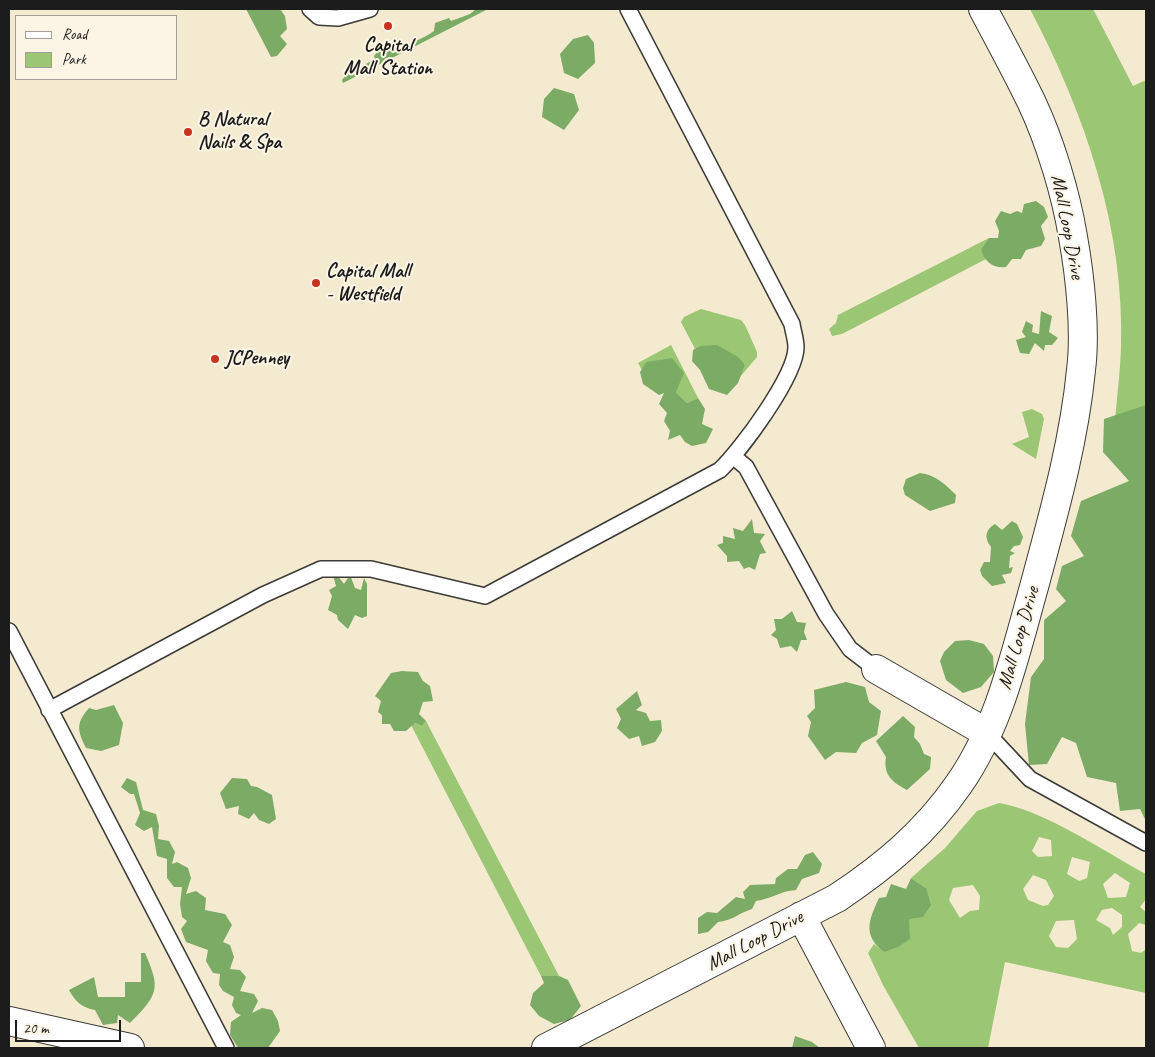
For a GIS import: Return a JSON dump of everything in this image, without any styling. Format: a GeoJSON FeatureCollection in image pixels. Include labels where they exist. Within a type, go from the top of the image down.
{"type":"FeatureCollection","features":[{"type":"Feature","properties":{"kind":"street","name":"Mall Loop Drive"},"geometry":{"type":"LineString","coordinates":[[546,1048],[837,898],[872,875],[900,853],[924,830],[960,783],[987,733],[1004,693],[1044,549],[1069,448],[1082,367],[1080,300],[1073,236],[1055,168],[1032,102],[983,9]]}},
{"type":"Feature","properties":{"kind":"street"},"geometry":{"type":"LineString","coordinates":[[876,669],[987,733]]}},
{"type":"Feature","properties":{"kind":"street"},"geometry":{"type":"LineString","coordinates":[[801,916],[871,1048]]}},
{"type":"Feature","properties":{"kind":"street"},"geometry":{"type":"LineString","coordinates":[[9,1021],[130,1048]]}},
{"type":"Feature","properties":{"kind":"lane"},"geometry":{"type":"LineString","coordinates":[[310,9],[319,16],[338,18],[370,9]]}},
{"type":"Feature","properties":{"kind":"lane"},"geometry":{"type":"LineString","coordinates":[[48,710],[263,595],[321,569],[371,569],[485,596],[713,474],[734,457],[791,367],[796,347],[792,324],[628,9]]}},
{"type":"Feature","properties":{"kind":"lane"},"geometry":{"type":"LineString","coordinates":[[734,457],[746,467],[826,614],[850,649],[876,669]]}},
{"type":"Feature","properties":{"kind":"lane"},"geometry":{"type":"LineString","coordinates":[[9,631],[48,710],[226,1048]]}},
{"type":"Feature","properties":{"kind":"lane"},"geometry":{"type":"LineString","coordinates":[[987,733],[1030,779],[1146,843]]}},
{"type":"Feature","properties":{"kind":"green space"},"geometry":{"type":"Polygon","coordinates":[[[246,9],[280,9],[285,16],[287,29],[280,36],[287,44],[277,56],[271,57],[246,9]]]}},
{"type":"Feature","properties":{"kind":"green space"},"geometry":{"type":"Polygon","coordinates":[[[476,9],[488,9],[343,83],[342,80],[348,74],[375,59],[374,56],[378,51],[384,52],[391,45],[398,50],[434,31],[435,23],[449,18],[451,21],[470,14],[476,9]]]}},
{"type":"Feature","properties":{"kind":"green space"},"geometry":{"type":"Polygon","coordinates":[[[1030,9],[1093,9],[1133,86],[1146,80],[1146,416],[1115,421],[1121,349],[1120,304],[1116,260],[1108,216],[1098,173],[1084,131],[1050,49],[1030,9]]]}},
{"type":"Feature","properties":{"kind":"green space"},"geometry":{"type":"Polygon","coordinates":[[[588,35],[594,43],[595,63],[578,79],[564,73],[560,54],[573,39],[588,35]]]}},
{"type":"Feature","properties":{"kind":"green space"},"geometry":{"type":"Polygon","coordinates":[[[554,88],[574,94],[579,110],[564,130],[542,117],[544,99],[554,88]]]}},
{"type":"Feature","properties":{"kind":"green space"},"geometry":{"type":"Polygon","coordinates":[[[1036,201],[1044,207],[1048,217],[1041,226],[1045,239],[1041,246],[1026,250],[1021,259],[1012,259],[1006,267],[997,267],[990,264],[984,258],[981,249],[989,238],[998,238],[999,231],[995,221],[1001,211],[1010,214],[1017,211],[1022,213],[1024,204],[1036,201]]]}},
{"type":"Feature","properties":{"kind":"green space"},"geometry":{"type":"Polygon","coordinates":[[[989,238],[981,249],[986,259],[842,334],[832,336],[829,329],[836,323],[838,315],[989,238]]]}},
{"type":"Feature","properties":{"kind":"green space"},"geometry":{"type":"Polygon","coordinates":[[[701,309],[741,320],[745,325],[757,352],[757,357],[740,377],[745,365],[700,346],[695,349],[681,322],[684,317],[701,309]]]}},
{"type":"Feature","properties":{"kind":"green space"},"geometry":{"type":"Polygon","coordinates":[[[1041,311],[1052,316],[1049,332],[1058,338],[1052,345],[1045,345],[1044,351],[1035,343],[1029,354],[1020,353],[1016,340],[1026,337],[1022,332],[1026,321],[1033,325],[1032,332],[1039,334],[1041,311]]]}},
{"type":"Feature","properties":{"kind":"green space"},"geometry":{"type":"Polygon","coordinates":[[[671,345],[698,398],[687,403],[676,392],[657,362],[646,362],[642,370],[638,363],[671,345]]]}},
{"type":"Feature","properties":{"kind":"green space"},"geometry":{"type":"Polygon","coordinates":[[[717,345],[738,357],[745,365],[738,383],[727,395],[709,389],[700,370],[692,361],[693,350],[700,346],[717,345]]]}},
{"type":"Feature","properties":{"kind":"green space"},"geometry":{"type":"Polygon","coordinates":[[[672,358],[684,373],[676,392],[687,403],[698,398],[705,409],[702,424],[713,429],[706,443],[692,446],[685,442],[680,435],[668,440],[670,431],[664,421],[667,413],[659,404],[664,393],[659,395],[643,384],[640,372],[646,362],[672,358]]]}},
{"type":"Feature","properties":{"kind":"green space"},"geometry":{"type":"Polygon","coordinates":[[[1146,405],[1146,821],[1140,809],[1120,811],[1116,783],[1087,777],[1076,743],[1062,737],[1047,764],[1029,765],[1025,724],[1031,677],[1044,659],[1044,620],[1066,601],[1056,589],[1062,566],[1084,556],[1071,536],[1081,501],[1129,481],[1103,452],[1104,419],[1146,405]]]}},
{"type":"Feature","properties":{"kind":"green space"},"geometry":{"type":"Polygon","coordinates":[[[1032,409],[1042,414],[1044,419],[1036,459],[1012,444],[1029,437],[1022,412],[1032,409]]]}},
{"type":"Feature","properties":{"kind":"green space"},"geometry":{"type":"Polygon","coordinates":[[[920,473],[936,478],[944,484],[956,495],[955,503],[930,511],[905,495],[903,488],[906,479],[920,473]]]}},
{"type":"Feature","properties":{"kind":"green space"},"geometry":{"type":"Polygon","coordinates":[[[752,519],[754,533],[765,534],[760,541],[766,553],[760,554],[755,570],[749,567],[744,569],[739,561],[727,562],[727,556],[717,545],[723,543],[723,536],[735,539],[733,528],[743,531],[752,519]]]}},
{"type":"Feature","properties":{"kind":"green space"},"geometry":{"type":"Polygon","coordinates":[[[1012,521],[1017,524],[1023,537],[1020,545],[1014,546],[1010,551],[1015,553],[1010,556],[1009,568],[1013,567],[1011,573],[1002,575],[1006,583],[992,586],[982,576],[980,570],[984,562],[990,562],[991,547],[987,540],[987,532],[995,524],[1002,530],[1012,521]]]}},
{"type":"Feature","properties":{"kind":"green space"},"geometry":{"type":"Polygon","coordinates":[[[333,575],[337,575],[344,584],[350,575],[355,588],[361,590],[364,578],[367,584],[367,616],[362,618],[355,615],[348,629],[338,620],[337,615],[328,610],[332,596],[329,590],[336,586],[333,575]]]}},
{"type":"Feature","properties":{"kind":"green space"},"geometry":{"type":"Polygon","coordinates":[[[792,611],[797,622],[806,623],[804,632],[807,640],[801,640],[797,652],[791,646],[780,648],[777,639],[771,635],[776,630],[774,619],[782,619],[792,611]]]}},
{"type":"Feature","properties":{"kind":"green space"},"geometry":{"type":"Polygon","coordinates":[[[969,640],[984,644],[993,656],[994,672],[981,687],[963,693],[946,680],[940,661],[944,652],[955,641],[969,640]]]}},
{"type":"Feature","properties":{"kind":"green space"},"geometry":{"type":"Polygon","coordinates":[[[402,671],[418,672],[423,681],[430,686],[433,701],[423,702],[419,714],[426,721],[422,726],[415,723],[406,731],[394,731],[390,724],[382,724],[382,715],[378,712],[381,701],[375,696],[391,673],[402,671]]]}},
{"type":"Feature","properties":{"kind":"green space"},"geometry":{"type":"Polygon","coordinates":[[[846,682],[865,687],[869,702],[881,711],[877,735],[862,743],[856,753],[836,752],[825,760],[808,736],[811,722],[807,716],[815,708],[814,690],[846,682]]]}},
{"type":"Feature","properties":{"kind":"green space"},"geometry":{"type":"Polygon","coordinates":[[[637,691],[642,705],[636,710],[646,713],[650,721],[661,720],[662,731],[655,742],[642,746],[639,736],[629,739],[617,728],[621,719],[616,709],[637,691]]]}},
{"type":"Feature","properties":{"kind":"green space"},"geometry":{"type":"Polygon","coordinates":[[[114,705],[123,723],[119,745],[101,751],[86,748],[79,727],[85,713],[89,708],[96,710],[114,705]]]}},
{"type":"Feature","properties":{"kind":"green space"},"geometry":{"type":"Polygon","coordinates":[[[903,716],[915,727],[914,737],[920,744],[924,754],[931,757],[930,769],[907,790],[893,781],[887,773],[886,757],[876,741],[903,716]]]}},
{"type":"Feature","properties":{"kind":"green space"},"geometry":{"type":"Polygon","coordinates":[[[426,721],[559,976],[541,976],[411,725],[415,723],[422,726],[426,721]]]}},
{"type":"Feature","properties":{"kind":"green space"},"geometry":{"type":"Polygon","coordinates":[[[127,778],[136,782],[143,810],[156,814],[159,826],[158,839],[169,841],[175,852],[172,864],[177,862],[188,868],[191,878],[186,894],[196,891],[206,898],[205,910],[225,914],[232,925],[223,942],[230,945],[234,957],[230,969],[240,970],[246,977],[240,991],[254,994],[258,1001],[252,1013],[262,1008],[272,1010],[278,1021],[280,1031],[268,1048],[238,1048],[230,1035],[231,1022],[241,1015],[236,1013],[232,1005],[234,997],[223,991],[219,985],[220,974],[213,973],[206,961],[208,950],[186,942],[181,929],[187,921],[182,917],[180,904],[182,887],[174,887],[167,878],[167,859],[157,856],[152,827],[144,831],[135,825],[140,813],[134,794],[130,794],[121,787],[127,778]]]}},
{"type":"Feature","properties":{"kind":"green space"},"geometry":{"type":"Polygon","coordinates":[[[232,778],[247,779],[251,786],[272,795],[276,819],[269,824],[259,820],[254,813],[249,819],[238,814],[239,806],[226,809],[220,793],[232,778]]]}},
{"type":"Feature","properties":{"kind":"green space"},"geometry":{"type":"Polygon","coordinates":[[[999,803],[1017,807],[1074,833],[1146,874],[1146,899],[1140,907],[1146,912],[1146,925],[1139,923],[1128,934],[1132,951],[1141,953],[1146,949],[1146,993],[1005,962],[988,1048],[919,1048],[883,985],[868,953],[874,944],[884,952],[909,919],[926,888],[911,878],[945,848],[977,811],[999,803]],[[1039,837],[1032,851],[1038,857],[1052,856],[1051,840],[1039,837]],[[1072,857],[1067,874],[1079,881],[1087,878],[1090,862],[1072,857]],[[1115,873],[1103,884],[1108,898],[1126,897],[1130,883],[1115,873]],[[1033,875],[1023,889],[1028,900],[1043,906],[1048,905],[1054,896],[1046,880],[1033,875]],[[973,885],[953,888],[949,900],[960,918],[970,911],[979,910],[980,896],[973,885]],[[1112,908],[1102,910],[1096,920],[1110,928],[1113,935],[1122,927],[1122,915],[1112,908]],[[1074,920],[1056,921],[1049,936],[1056,947],[1068,948],[1077,939],[1074,920]]]}},
{"type":"Feature","properties":{"kind":"green space"},"geometry":{"type":"Polygon","coordinates":[[[813,852],[822,864],[819,873],[802,879],[796,890],[756,901],[752,909],[718,922],[708,932],[698,934],[698,918],[707,912],[717,913],[736,897],[745,899],[743,892],[750,885],[775,884],[776,878],[788,869],[797,869],[805,855],[813,852]]]}},
{"type":"Feature","properties":{"kind":"green space"},"geometry":{"type":"Polygon","coordinates":[[[911,878],[926,888],[931,905],[923,917],[909,919],[910,939],[898,947],[884,952],[877,946],[870,933],[872,913],[879,898],[886,897],[891,884],[906,889],[911,878]]]}},
{"type":"Feature","properties":{"kind":"green space"},"geometry":{"type":"Polygon","coordinates":[[[141,953],[145,953],[155,984],[151,998],[130,1023],[118,1015],[117,1023],[103,1025],[95,1010],[86,1008],[79,1003],[69,990],[94,977],[98,997],[125,997],[125,982],[141,982],[141,953]]]}},
{"type":"Feature","properties":{"kind":"green space"},"geometry":{"type":"Polygon","coordinates":[[[541,976],[559,976],[568,980],[581,1006],[570,1020],[554,1024],[539,1016],[530,1005],[533,993],[544,983],[541,976]]]}},
{"type":"Feature","properties":{"kind":"green space"},"geometry":{"type":"Polygon","coordinates":[[[795,1036],[812,1042],[820,1048],[792,1048],[795,1036]]]}},
{"type":"Feature","properties":{"kind":"place","name":"Capital Mall Station"},"geometry":{"type":"Point","coordinates":[388,26]}},
{"type":"Feature","properties":{"kind":"place","name":"B Natural Nails & Spa"},"geometry":{"type":"Point","coordinates":[188,132]}},
{"type":"Feature","properties":{"kind":"place","name":"Capital Mall - Westfield"},"geometry":{"type":"Point","coordinates":[316,283]}},
{"type":"Feature","properties":{"kind":"place","name":"JCPenney"},"geometry":{"type":"Point","coordinates":[215,359]}}]}
